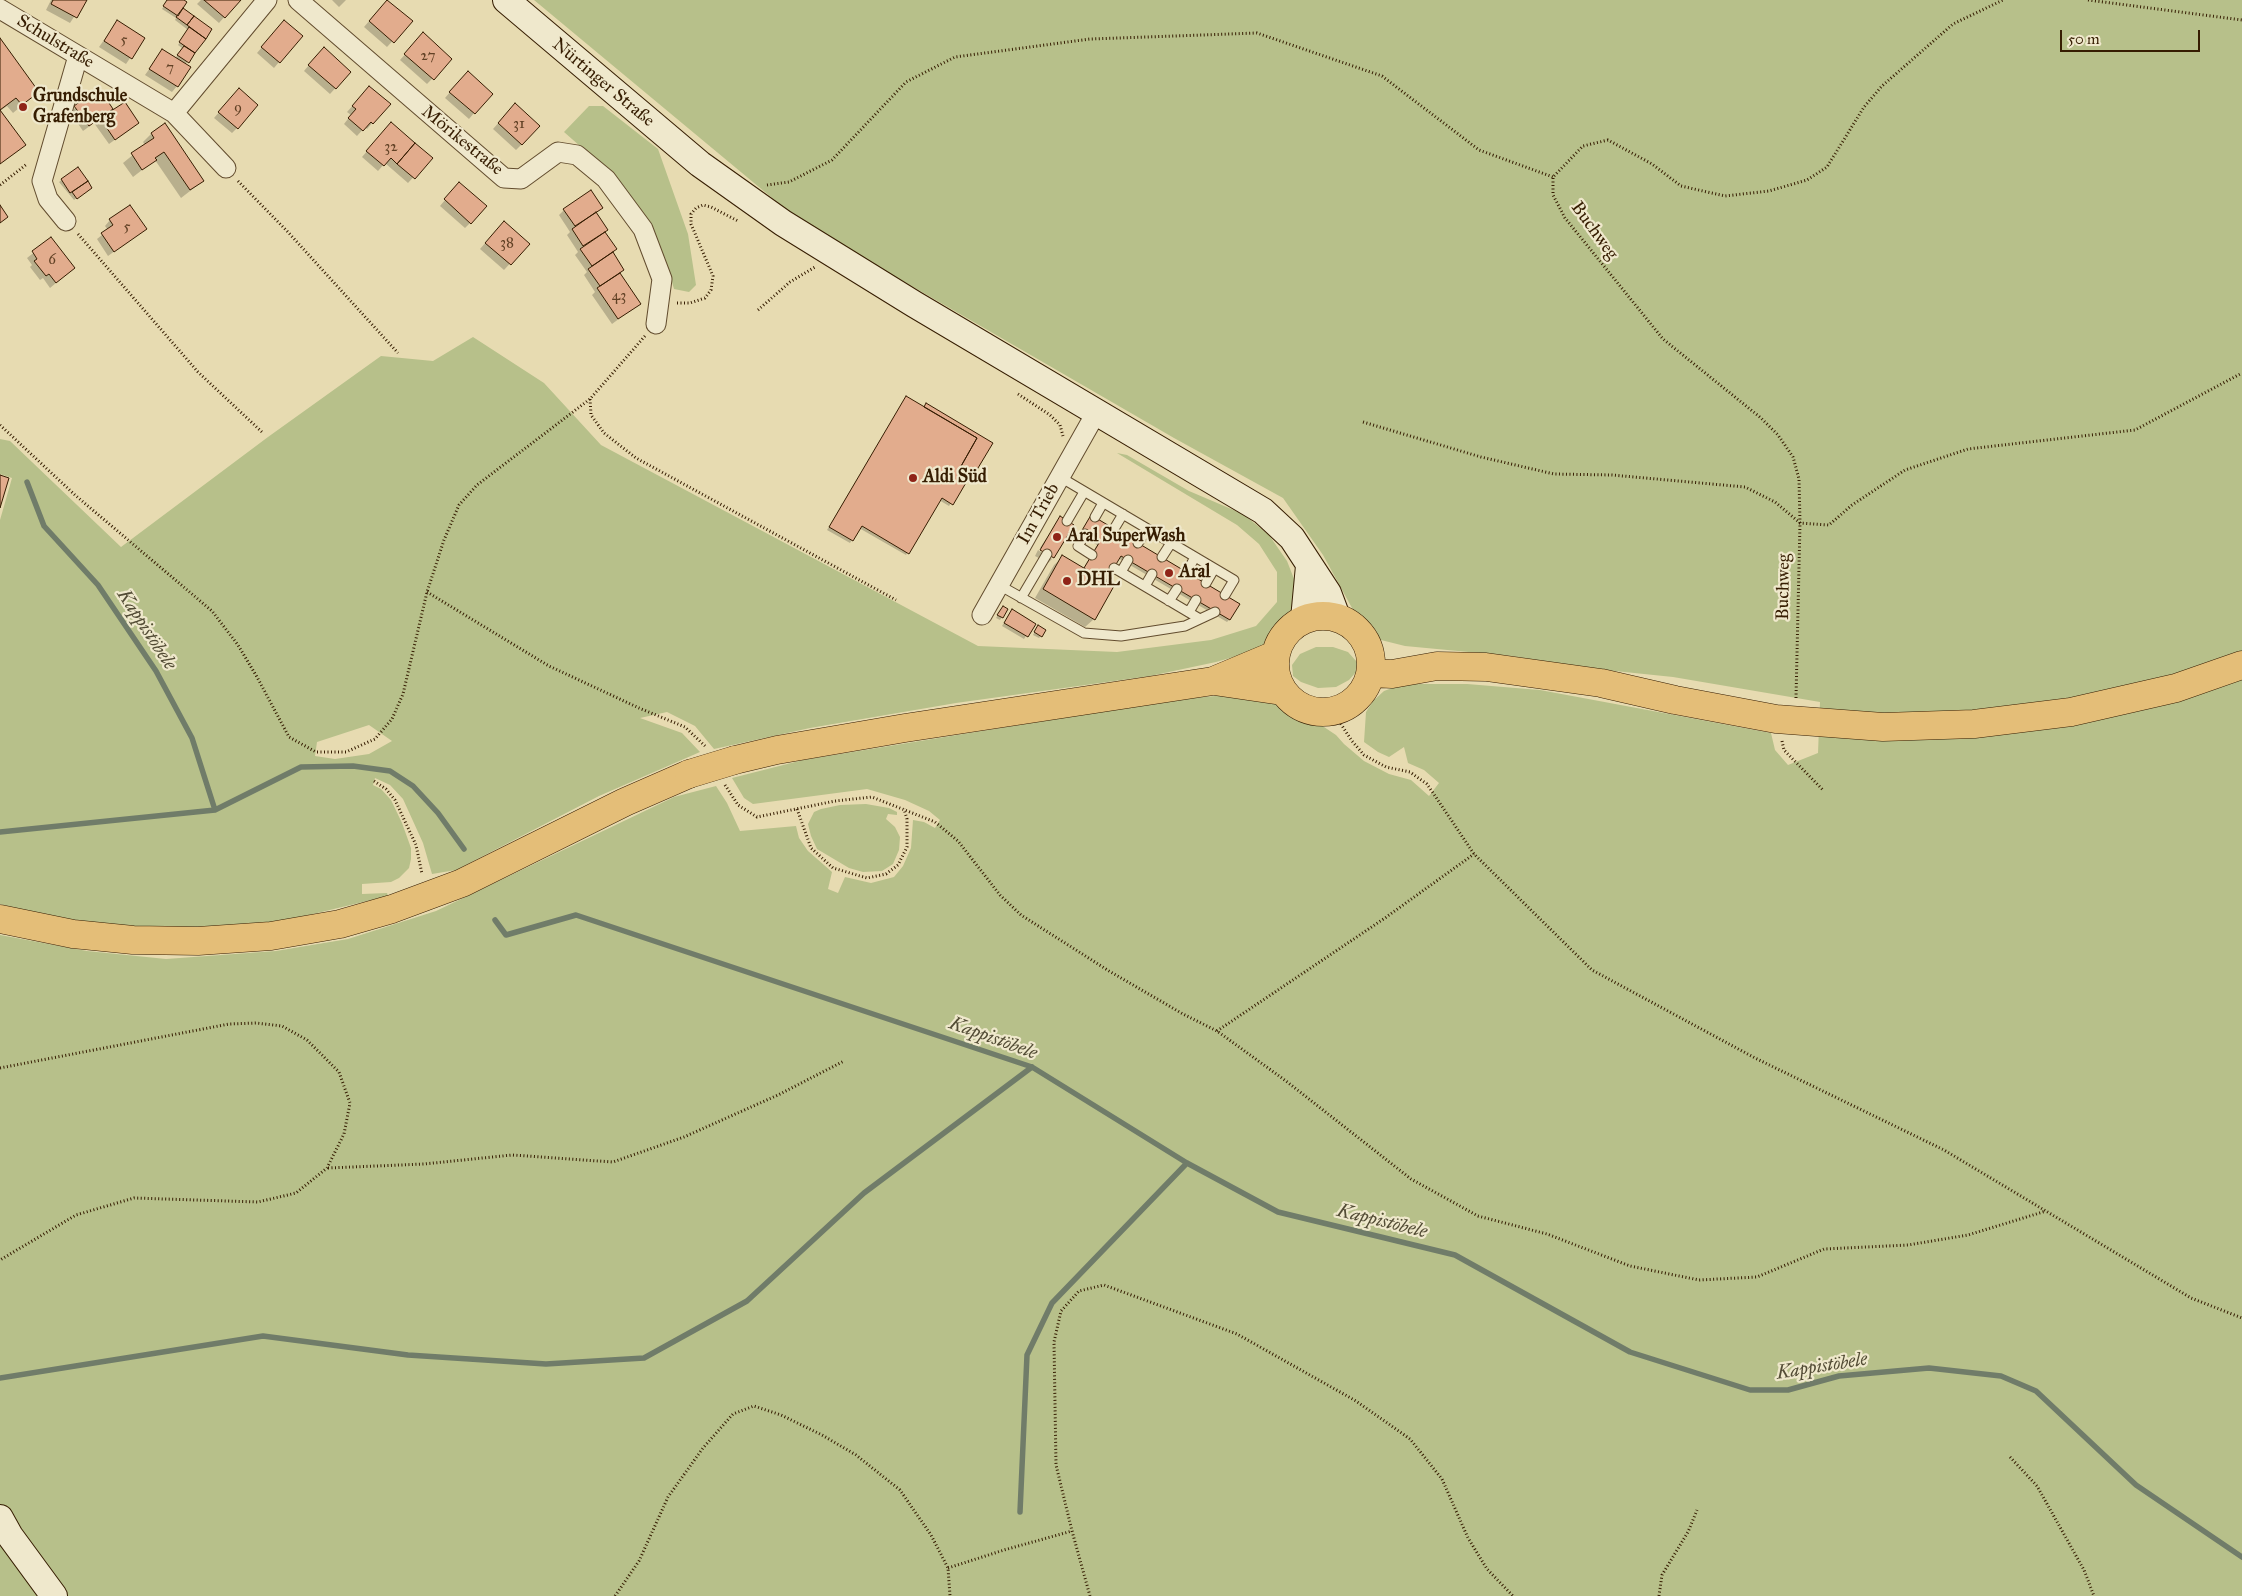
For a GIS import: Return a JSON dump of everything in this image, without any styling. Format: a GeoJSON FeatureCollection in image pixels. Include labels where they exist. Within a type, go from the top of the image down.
{"type":"FeatureCollection","features":[{"type":"Feature","properties":{"kind":"main road"},"geometry":{"type":"LineString","coordinates":[[1320,615],[1337,617],[1352,625],[1363,636],[1370,662],[1365,688],[1354,701],[1333,712],[1308,711],[1294,703],[1282,691],[1276,680],[1275,655],[1280,640],[1290,627],[1304,619],[1320,615]]}},
{"type":"Feature","properties":{"kind":"main road"},"geometry":{"type":"LineString","coordinates":[[0,918],[73,934],[133,940],[198,941],[271,936],[340,924],[462,883],[624,802],[689,774],[728,768],[777,750],[1213,681],[1275,655]]}},
{"type":"Feature","properties":{"kind":"main road"},"geometry":{"type":"LineString","coordinates":[[1370,662],[1392,674],[1438,666],[1486,667],[1600,683],[1675,700],[1786,720],[1883,727],[1974,724],[2071,712],[2176,688],[2242,665]]}},
{"type":"Feature","properties":{"kind":"main road"},"geometry":{"type":"LineString","coordinates":[[1213,681],[1282,691]]}},
{"type":"Feature","properties":{"kind":"street"},"geometry":{"type":"LineString","coordinates":[[174,113],[267,0]]}},
{"type":"Feature","properties":{"kind":"street","name":"Mörikestraße"},"geometry":{"type":"LineString","coordinates":[[298,0],[504,178],[521,178],[558,152],[577,155],[606,179],[644,229],[662,278],[656,324]]}},
{"type":"Feature","properties":{"kind":"street","name":"Nürtinger Straße"},"geometry":{"type":"LineString","coordinates":[[506,0],[700,164],[734,190],[882,285],[1262,511],[1292,538],[1328,593],[1337,617]]}},
{"type":"Feature","properties":{"kind":"street","name":"Schulstraße"},"geometry":{"type":"LineString","coordinates":[[0,9],[174,113],[226,168]]}},
{"type":"Feature","properties":{"kind":"street"},"geometry":{"type":"LineString","coordinates":[[66,221],[48,199],[42,181],[78,56]]}},
{"type":"Feature","properties":{"kind":"street","name":"Im Trieb"},"geometry":{"type":"LineString","coordinates":[[982,615],[1096,413]]}},
{"type":"Feature","properties":{"kind":"street"},"geometry":{"type":"LineString","coordinates":[[1304,619],[1309,566]]}},
{"type":"Feature","properties":{"kind":"street"},"geometry":{"type":"LineString","coordinates":[[0,1518],[10,1536],[54,1596]]}},
{"type":"Feature","properties":{"kind":"lane"},"geometry":{"type":"LineString","coordinates":[[1060,477],[1234,580],[1225,595]]}},
{"type":"Feature","properties":{"kind":"lane"},"geometry":{"type":"LineString","coordinates":[[1067,521],[1084,492]]}},
{"type":"Feature","properties":{"kind":"lane"},"geometry":{"type":"LineString","coordinates":[[1095,517],[1103,503]]}},
{"type":"Feature","properties":{"kind":"lane"},"geometry":{"type":"LineString","coordinates":[[1114,529],[1123,514]]}},
{"type":"Feature","properties":{"kind":"lane"},"geometry":{"type":"LineString","coordinates":[[1138,543],[1147,529]]}},
{"type":"Feature","properties":{"kind":"lane"},"geometry":{"type":"LineString","coordinates":[[1085,534],[1078,546],[1092,555]]}},
{"type":"Feature","properties":{"kind":"lane"},"geometry":{"type":"LineString","coordinates":[[1162,558],[1171,543]]}},
{"type":"Feature","properties":{"kind":"lane"},"geometry":{"type":"LineString","coordinates":[[1021,598],[1047,554]]}},
{"type":"Feature","properties":{"kind":"lane"},"geometry":{"type":"LineString","coordinates":[[1187,572],[1195,557]]}},
{"type":"Feature","properties":{"kind":"lane"},"geometry":{"type":"LineString","coordinates":[[1128,560],[1117,570],[1200,619]]}},
{"type":"Feature","properties":{"kind":"lane"},"geometry":{"type":"LineString","coordinates":[[1206,583],[1214,569]]}},
{"type":"Feature","properties":{"kind":"lane"},"geometry":{"type":"LineString","coordinates":[[1145,586],[1152,574]]}},
{"type":"Feature","properties":{"kind":"lane"},"geometry":{"type":"LineString","coordinates":[[999,585],[1084,633],[1121,636],[1185,626],[1215,612]]}},
{"type":"Feature","properties":{"kind":"lane"},"geometry":{"type":"LineString","coordinates":[[1169,601],[1177,589]]}},
{"type":"Feature","properties":{"kind":"lane"},"geometry":{"type":"LineString","coordinates":[[1189,612],[1196,600]]}},
{"type":"Feature","properties":{"kind":"path"},"geometry":{"type":"LineString","coordinates":[[734,190],[789,182],[832,160],[906,82],[955,57],[1090,39],[1257,34],[1382,76],[1479,150],[1553,177],[1583,146],[1608,140],[1652,164],[1681,186],[1725,196],[1770,191],[1807,180],[1827,167],[1864,107],[1882,86],[1953,24],[2004,0]]}},
{"type":"Feature","properties":{"kind":"path"},"geometry":{"type":"LineString","coordinates":[[2088,0],[2242,20]]}},
{"type":"Feature","properties":{"kind":"path"},"geometry":{"type":"LineString","coordinates":[[226,168],[288,231],[398,353]]}},
{"type":"Feature","properties":{"kind":"path","name":"Buchweg"},"geometry":{"type":"LineString","coordinates":[[1553,177],[1553,195],[1565,218],[1663,338],[1761,418],[1778,435],[1793,457],[1798,479],[1800,523],[1784,750],[1823,790]]}},
{"type":"Feature","properties":{"kind":"path"},"geometry":{"type":"LineString","coordinates":[[659,303],[690,303],[705,298],[711,290],[713,276],[691,224],[691,214],[696,208],[703,206],[711,207],[743,223]]}},
{"type":"Feature","properties":{"kind":"path"},"geometry":{"type":"LineString","coordinates":[[66,221],[198,372],[263,433]]}},
{"type":"Feature","properties":{"kind":"path"},"geometry":{"type":"LineString","coordinates":[[758,310],[790,282],[818,265],[810,260]]}},
{"type":"Feature","properties":{"kind":"path"},"geometry":{"type":"LineString","coordinates":[[0,425],[75,495],[212,611],[238,645],[290,737],[316,752],[346,752],[375,739],[392,720],[403,694],[427,592],[444,540],[459,505],[477,485],[590,399],[656,324]]}},
{"type":"Feature","properties":{"kind":"path"},"geometry":{"type":"LineString","coordinates":[[1363,422],[1481,457],[1554,474],[1612,475],[1745,487],[1775,502],[1800,523],[1829,525],[1852,505],[1905,470],[1968,449],[2135,430],[2242,373]]}},
{"type":"Feature","properties":{"kind":"path"},"geometry":{"type":"LineString","coordinates":[[1012,390],[1050,415],[1060,425],[1064,439]]}},
{"type":"Feature","properties":{"kind":"path"},"geometry":{"type":"LineString","coordinates":[[590,399],[591,415],[604,433],[636,458],[896,600]]}},
{"type":"Feature","properties":{"kind":"path"},"geometry":{"type":"LineString","coordinates":[[427,592],[549,666],[685,728],[704,744],[708,752]]}},
{"type":"Feature","properties":{"kind":"path"},"geometry":{"type":"LineString","coordinates":[[1333,712],[1352,741],[1364,755],[1386,767],[1410,772],[1427,784],[1474,854],[1592,970],[1755,1058],[1944,1150],[2191,1298],[2242,1318]]}},
{"type":"Feature","properties":{"kind":"path"},"geometry":{"type":"LineString","coordinates":[[728,768],[738,805],[757,817],[835,801],[872,797],[934,822],[958,842],[1000,895],[1021,915],[1109,971],[1217,1031],[1286,1081],[1411,1179],[1478,1216],[1547,1234],[1630,1266],[1699,1280],[1756,1277],[1824,1249],[1908,1245],[1968,1235],[2046,1211]]}},
{"type":"Feature","properties":{"kind":"path"},"geometry":{"type":"LineString","coordinates":[[374,781],[386,789],[395,800],[412,836],[416,845],[426,896]]}},
{"type":"Feature","properties":{"kind":"path"},"geometry":{"type":"LineString","coordinates":[[797,809],[811,848],[833,868],[867,878],[886,874],[898,865],[907,847],[907,819],[904,809]]}},
{"type":"Feature","properties":{"kind":"path"},"geometry":{"type":"LineString","coordinates":[[1217,1031],[1385,918],[1474,854]]}},
{"type":"Feature","properties":{"kind":"path"},"geometry":{"type":"LineString","coordinates":[[0,1068],[229,1024],[256,1022],[282,1026],[307,1040],[339,1072],[350,1103],[344,1134],[327,1168],[296,1192],[258,1202],[134,1198],[76,1214],[0,1260]]}},
{"type":"Feature","properties":{"kind":"path"},"geometry":{"type":"LineString","coordinates":[[327,1168],[424,1164],[512,1155],[613,1162],[684,1137],[778,1095],[844,1061]]}},
{"type":"Feature","properties":{"kind":"path"},"geometry":{"type":"LineString","coordinates":[[1090,1596],[1056,1465],[1054,1342],[1061,1311],[1080,1291],[1104,1285],[1237,1334],[1356,1402],[1410,1439],[1442,1479],[1468,1538],[1487,1569],[1513,1596]]}},
{"type":"Feature","properties":{"kind":"path"},"geometry":{"type":"LineString","coordinates":[[615,1596],[639,1560],[668,1497],[703,1448],[733,1414],[754,1406],[781,1415],[822,1435],[856,1456],[900,1490],[931,1535],[948,1568],[950,1596]]}},
{"type":"Feature","properties":{"kind":"path"},"geometry":{"type":"LineString","coordinates":[[2010,1457],[2041,1493],[2084,1570],[2094,1596]]}},
{"type":"Feature","properties":{"kind":"path"},"geometry":{"type":"LineString","coordinates":[[1659,1596],[1662,1575],[1688,1532],[1697,1510]]}},
{"type":"Feature","properties":{"kind":"path"},"geometry":{"type":"LineString","coordinates":[[948,1568],[1072,1531]]}},
{"type":"Feature","properties":{"kind":"green space"},"geometry":{"type":"Polygon","coordinates":[[[534,0],[2242,0],[2242,1596],[0,1596],[0,935],[87,951],[166,959],[276,951],[348,939],[436,911],[674,797],[716,786],[727,803],[740,831],[796,826],[799,838],[808,851],[832,872],[828,889],[838,893],[845,877],[871,883],[894,877],[903,866],[911,848],[913,820],[924,822],[935,828],[940,820],[929,811],[905,800],[867,789],[753,804],[744,798],[732,778],[803,760],[1179,699],[1253,693],[1271,698],[1300,720],[1321,725],[1336,735],[1364,761],[1389,774],[1411,780],[1429,796],[1439,783],[1424,770],[1408,763],[1404,747],[1389,757],[1364,742],[1366,712],[1373,701],[1384,691],[1403,684],[1467,684],[1540,690],[1771,733],[1775,750],[1788,765],[1818,753],[1820,702],[1673,677],[1586,668],[1511,656],[1405,646],[1381,640],[1365,625],[1352,608],[1323,555],[1283,498],[1174,438],[801,222],[534,0]]]}},
{"type":"Feature","properties":{"kind":"green space"},"geometry":{"type":"Polygon","coordinates":[[[589,106],[603,106],[658,149],[688,234],[696,285],[689,292],[674,289],[665,258],[627,202],[597,161],[564,132],[589,106]]]}},
{"type":"Feature","properties":{"kind":"green space"},"geometry":{"type":"Polygon","coordinates":[[[473,337],[544,383],[601,445],[978,646],[1117,652],[1211,640],[1256,626],[1277,602],[1277,572],[1259,544],[1237,525],[1117,453],[1127,455],[1189,491],[1243,514],[1269,535],[1287,561],[1296,584],[1292,614],[1271,643],[1258,650],[1216,662],[1150,676],[956,703],[810,728],[714,749],[695,726],[667,712],[640,718],[682,733],[700,752],[599,796],[456,870],[432,874],[423,843],[403,799],[390,785],[375,778],[373,785],[381,789],[391,800],[402,823],[411,848],[409,868],[399,878],[391,882],[362,884],[362,894],[387,893],[388,896],[288,920],[226,928],[133,929],[50,918],[0,904],[0,520],[12,478],[0,474],[0,439],[10,441],[121,547],[268,437],[381,356],[433,361],[473,337]],[[369,725],[317,742],[315,756],[335,759],[369,754],[392,741],[369,725]]]}},
{"type":"Feature","properties":{"kind":"green space"},"geometry":{"type":"Polygon","coordinates":[[[1316,647],[1333,647],[1348,652],[1357,662],[1357,671],[1349,680],[1336,687],[1318,688],[1301,682],[1293,676],[1292,665],[1300,654],[1316,647]]]}},
{"type":"Feature","properties":{"kind":"green space"},"geometry":{"type":"Polygon","coordinates":[[[866,804],[889,808],[897,812],[897,815],[888,814],[886,819],[895,827],[900,837],[899,850],[893,864],[882,871],[863,872],[849,868],[817,849],[808,824],[814,812],[821,809],[840,805],[866,804]]]}},
{"type":"Feature","properties":{"kind":"building"},"geometry":{"type":"Polygon","coordinates":[[[53,0],[87,0],[77,18],[51,4],[53,0]]]}},
{"type":"Feature","properties":{"kind":"building"},"geometry":{"type":"Polygon","coordinates":[[[167,0],[184,0],[187,2],[178,16],[163,6],[167,0]]]}},
{"type":"Feature","properties":{"kind":"building"},"geometry":{"type":"Polygon","coordinates":[[[204,0],[241,0],[225,18],[204,0]]]}},
{"type":"Feature","properties":{"kind":"building"},"geometry":{"type":"Polygon","coordinates":[[[387,0],[413,21],[394,43],[369,21],[387,0]]]}},
{"type":"Feature","properties":{"kind":"building"},"geometry":{"type":"Polygon","coordinates":[[[183,8],[194,16],[187,25],[176,17],[183,8]]]}},
{"type":"Feature","properties":{"kind":"building"},"geometry":{"type":"Polygon","coordinates":[[[194,16],[212,29],[206,39],[187,25],[194,16]]]}},
{"type":"Feature","properties":{"kind":"building"},"geometry":{"type":"Polygon","coordinates":[[[117,20],[145,38],[132,59],[104,41],[117,20]]]}},
{"type":"Feature","properties":{"kind":"building"},"geometry":{"type":"Polygon","coordinates":[[[284,20],[303,36],[280,63],[261,47],[284,20]]]}},
{"type":"Feature","properties":{"kind":"building"},"geometry":{"type":"Polygon","coordinates":[[[189,27],[206,39],[195,53],[179,42],[189,27]]]}},
{"type":"Feature","properties":{"kind":"building"},"geometry":{"type":"Polygon","coordinates":[[[423,32],[452,59],[434,80],[404,54],[423,32]]]}},
{"type":"Feature","properties":{"kind":"building"},"geometry":{"type":"Polygon","coordinates":[[[0,38],[39,92],[22,105],[16,98],[0,110],[0,38]]]}},
{"type":"Feature","properties":{"kind":"building"},"geometry":{"type":"Polygon","coordinates":[[[184,46],[195,53],[189,63],[177,55],[184,46]]]}},
{"type":"Feature","properties":{"kind":"building"},"geometry":{"type":"Polygon","coordinates":[[[324,47],[351,72],[336,89],[308,65],[324,47]]]}},
{"type":"Feature","properties":{"kind":"building"},"geometry":{"type":"Polygon","coordinates":[[[162,49],[191,67],[178,87],[149,69],[162,49]]]}},
{"type":"Feature","properties":{"kind":"building"},"geometry":{"type":"Polygon","coordinates":[[[468,71],[493,94],[475,114],[449,92],[468,71]]]}},
{"type":"Feature","properties":{"kind":"building"},"geometry":{"type":"Polygon","coordinates":[[[369,86],[391,104],[373,124],[371,122],[363,131],[348,118],[356,109],[352,106],[369,86]]]}},
{"type":"Feature","properties":{"kind":"building"},"geometry":{"type":"Polygon","coordinates":[[[99,88],[113,109],[89,126],[74,106],[99,88]]]}},
{"type":"Feature","properties":{"kind":"building"},"geometry":{"type":"Polygon","coordinates":[[[239,88],[258,105],[238,129],[218,112],[239,88]]]}},
{"type":"Feature","properties":{"kind":"building"},"geometry":{"type":"Polygon","coordinates":[[[125,102],[139,123],[115,140],[100,118],[125,102]]]}},
{"type":"Feature","properties":{"kind":"building"},"geometry":{"type":"Polygon","coordinates":[[[515,103],[540,126],[522,145],[498,123],[515,103]]]}},
{"type":"Feature","properties":{"kind":"building"},"geometry":{"type":"Polygon","coordinates":[[[0,110],[26,145],[0,164],[0,110]]]}},
{"type":"Feature","properties":{"kind":"building"},"geometry":{"type":"Polygon","coordinates":[[[391,122],[415,143],[397,164],[391,158],[384,166],[366,151],[391,122]]]}},
{"type":"Feature","properties":{"kind":"building"},"geometry":{"type":"Polygon","coordinates":[[[165,123],[204,181],[190,190],[164,152],[155,158],[157,160],[142,170],[131,153],[154,138],[151,133],[165,123]]]}},
{"type":"Feature","properties":{"kind":"building"},"geometry":{"type":"Polygon","coordinates":[[[415,143],[433,158],[415,179],[397,164],[415,143]]]}},
{"type":"Feature","properties":{"kind":"building"},"geometry":{"type":"Polygon","coordinates":[[[78,167],[88,181],[70,193],[61,179],[78,167]]]}},
{"type":"Feature","properties":{"kind":"building"},"geometry":{"type":"Polygon","coordinates":[[[88,181],[92,188],[77,199],[72,192],[88,181]]]}},
{"type":"Feature","properties":{"kind":"building"},"geometry":{"type":"Polygon","coordinates":[[[459,182],[487,206],[471,224],[444,199],[459,182]]]}},
{"type":"Feature","properties":{"kind":"building"},"geometry":{"type":"Polygon","coordinates":[[[591,190],[603,208],[575,226],[563,209],[591,190]]]}},
{"type":"Feature","properties":{"kind":"building"},"geometry":{"type":"Polygon","coordinates":[[[0,205],[8,217],[0,223],[0,205]]]}},
{"type":"Feature","properties":{"kind":"building"},"geometry":{"type":"Polygon","coordinates":[[[130,205],[147,229],[114,252],[101,233],[113,225],[109,219],[130,205]]]}},
{"type":"Feature","properties":{"kind":"building"},"geometry":{"type":"Polygon","coordinates":[[[596,212],[608,230],[583,246],[572,229],[596,212]]]}},
{"type":"Feature","properties":{"kind":"building"},"geometry":{"type":"Polygon","coordinates":[[[504,221],[530,244],[511,265],[485,243],[504,221]]]}},
{"type":"Feature","properties":{"kind":"building"},"geometry":{"type":"Polygon","coordinates":[[[605,232],[617,249],[592,266],[580,249],[605,232]]]}},
{"type":"Feature","properties":{"kind":"building"},"geometry":{"type":"Polygon","coordinates":[[[51,237],[75,268],[56,283],[49,274],[46,276],[34,261],[37,259],[32,251],[51,237]]]}},
{"type":"Feature","properties":{"kind":"building"},"geometry":{"type":"Polygon","coordinates":[[[613,252],[624,270],[600,286],[588,269],[613,252]]]}},
{"type":"Feature","properties":{"kind":"building"},"geometry":{"type":"Polygon","coordinates":[[[620,273],[641,304],[618,319],[597,288],[620,273]]]}},
{"type":"Feature","properties":{"kind":"building","name":"Aldi Süd"},"geometry":{"type":"Polygon","coordinates":[[[906,396],[977,438],[960,468],[971,474],[953,505],[942,498],[909,554],[862,526],[853,541],[829,527],[906,396]]]}},
{"type":"Feature","properties":{"kind":"building"},"geometry":{"type":"Polygon","coordinates":[[[926,403],[993,443],[969,483],[967,481],[971,474],[960,468],[977,438],[924,407],[926,403]]]}},
{"type":"Feature","properties":{"kind":"building"},"geometry":{"type":"Polygon","coordinates":[[[0,475],[9,478],[0,508],[0,475]]]}},
{"type":"Feature","properties":{"kind":"building"},"geometry":{"type":"Polygon","coordinates":[[[1091,515],[1240,604],[1230,620],[1121,556],[1106,581],[1084,568],[1099,543],[1081,532],[1091,515]]]}},
{"type":"Feature","properties":{"kind":"building","name":"Aral SuperWash"},"geometry":{"type":"Polygon","coordinates":[[[1060,516],[1074,525],[1054,558],[1040,550],[1060,516]]]}},
{"type":"Feature","properties":{"kind":"building"},"geometry":{"type":"Polygon","coordinates":[[[1062,555],[1114,586],[1095,620],[1043,589],[1062,555]]]}},
{"type":"Feature","properties":{"kind":"building"},"geometry":{"type":"Polygon","coordinates":[[[1003,606],[1008,609],[1003,618],[997,615],[1003,606]]]}},
{"type":"Feature","properties":{"kind":"building"},"geometry":{"type":"Polygon","coordinates":[[[1012,609],[1036,624],[1028,637],[1004,623],[1012,609]]]}},
{"type":"Feature","properties":{"kind":"building"},"geometry":{"type":"Polygon","coordinates":[[[1038,625],[1046,630],[1042,637],[1034,632],[1038,625]]]}},
{"type":"Feature","properties":{"kind":"waterway","name":"Kappistöbele"},"geometry":{"type":"LineString","coordinates":[[27,482],[44,526],[98,585],[156,671],[192,738],[215,810]]}},
{"type":"Feature","properties":{"kind":"waterway","name":"Kappistöbele"},"geometry":{"type":"LineString","coordinates":[[0,832],[215,810],[301,767],[353,766],[390,771],[413,786],[438,813],[464,849]]}},
{"type":"Feature","properties":{"kind":"waterway","name":"Kappistöbele"},"geometry":{"type":"LineString","coordinates":[[495,920],[506,935],[576,915],[1032,1067],[1187,1163],[1278,1212],[1455,1255],[1630,1352],[1750,1390],[1788,1390],[1839,1376],[1929,1368],[2001,1376],[2036,1391],[2136,1485],[2242,1557]]}},
{"type":"Feature","properties":{"kind":"waterway"},"geometry":{"type":"LineString","coordinates":[[0,1378],[263,1336],[408,1355],[546,1364],[644,1358],[747,1301],[864,1193],[1032,1067]]}},
{"type":"Feature","properties":{"kind":"waterway"},"geometry":{"type":"LineString","coordinates":[[1020,1512],[1027,1355],[1052,1303],[1187,1163]]}},
{"type":"Feature","properties":{"kind":"place","name":"Grundschule Grafenberg"},"geometry":{"type":"Point","coordinates":[23,107]}},
{"type":"Feature","properties":{"kind":"place","name":"Aldi Süd"},"geometry":{"type":"Point","coordinates":[913,478]}},
{"type":"Feature","properties":{"kind":"place","name":"Aral SuperWash"},"geometry":{"type":"Point","coordinates":[1057,537]}},
{"type":"Feature","properties":{"kind":"place","name":"Aral"},"geometry":{"type":"Point","coordinates":[1169,573]}},
{"type":"Feature","properties":{"kind":"place","name":"DHL"},"geometry":{"type":"Point","coordinates":[1067,581]}}]}
